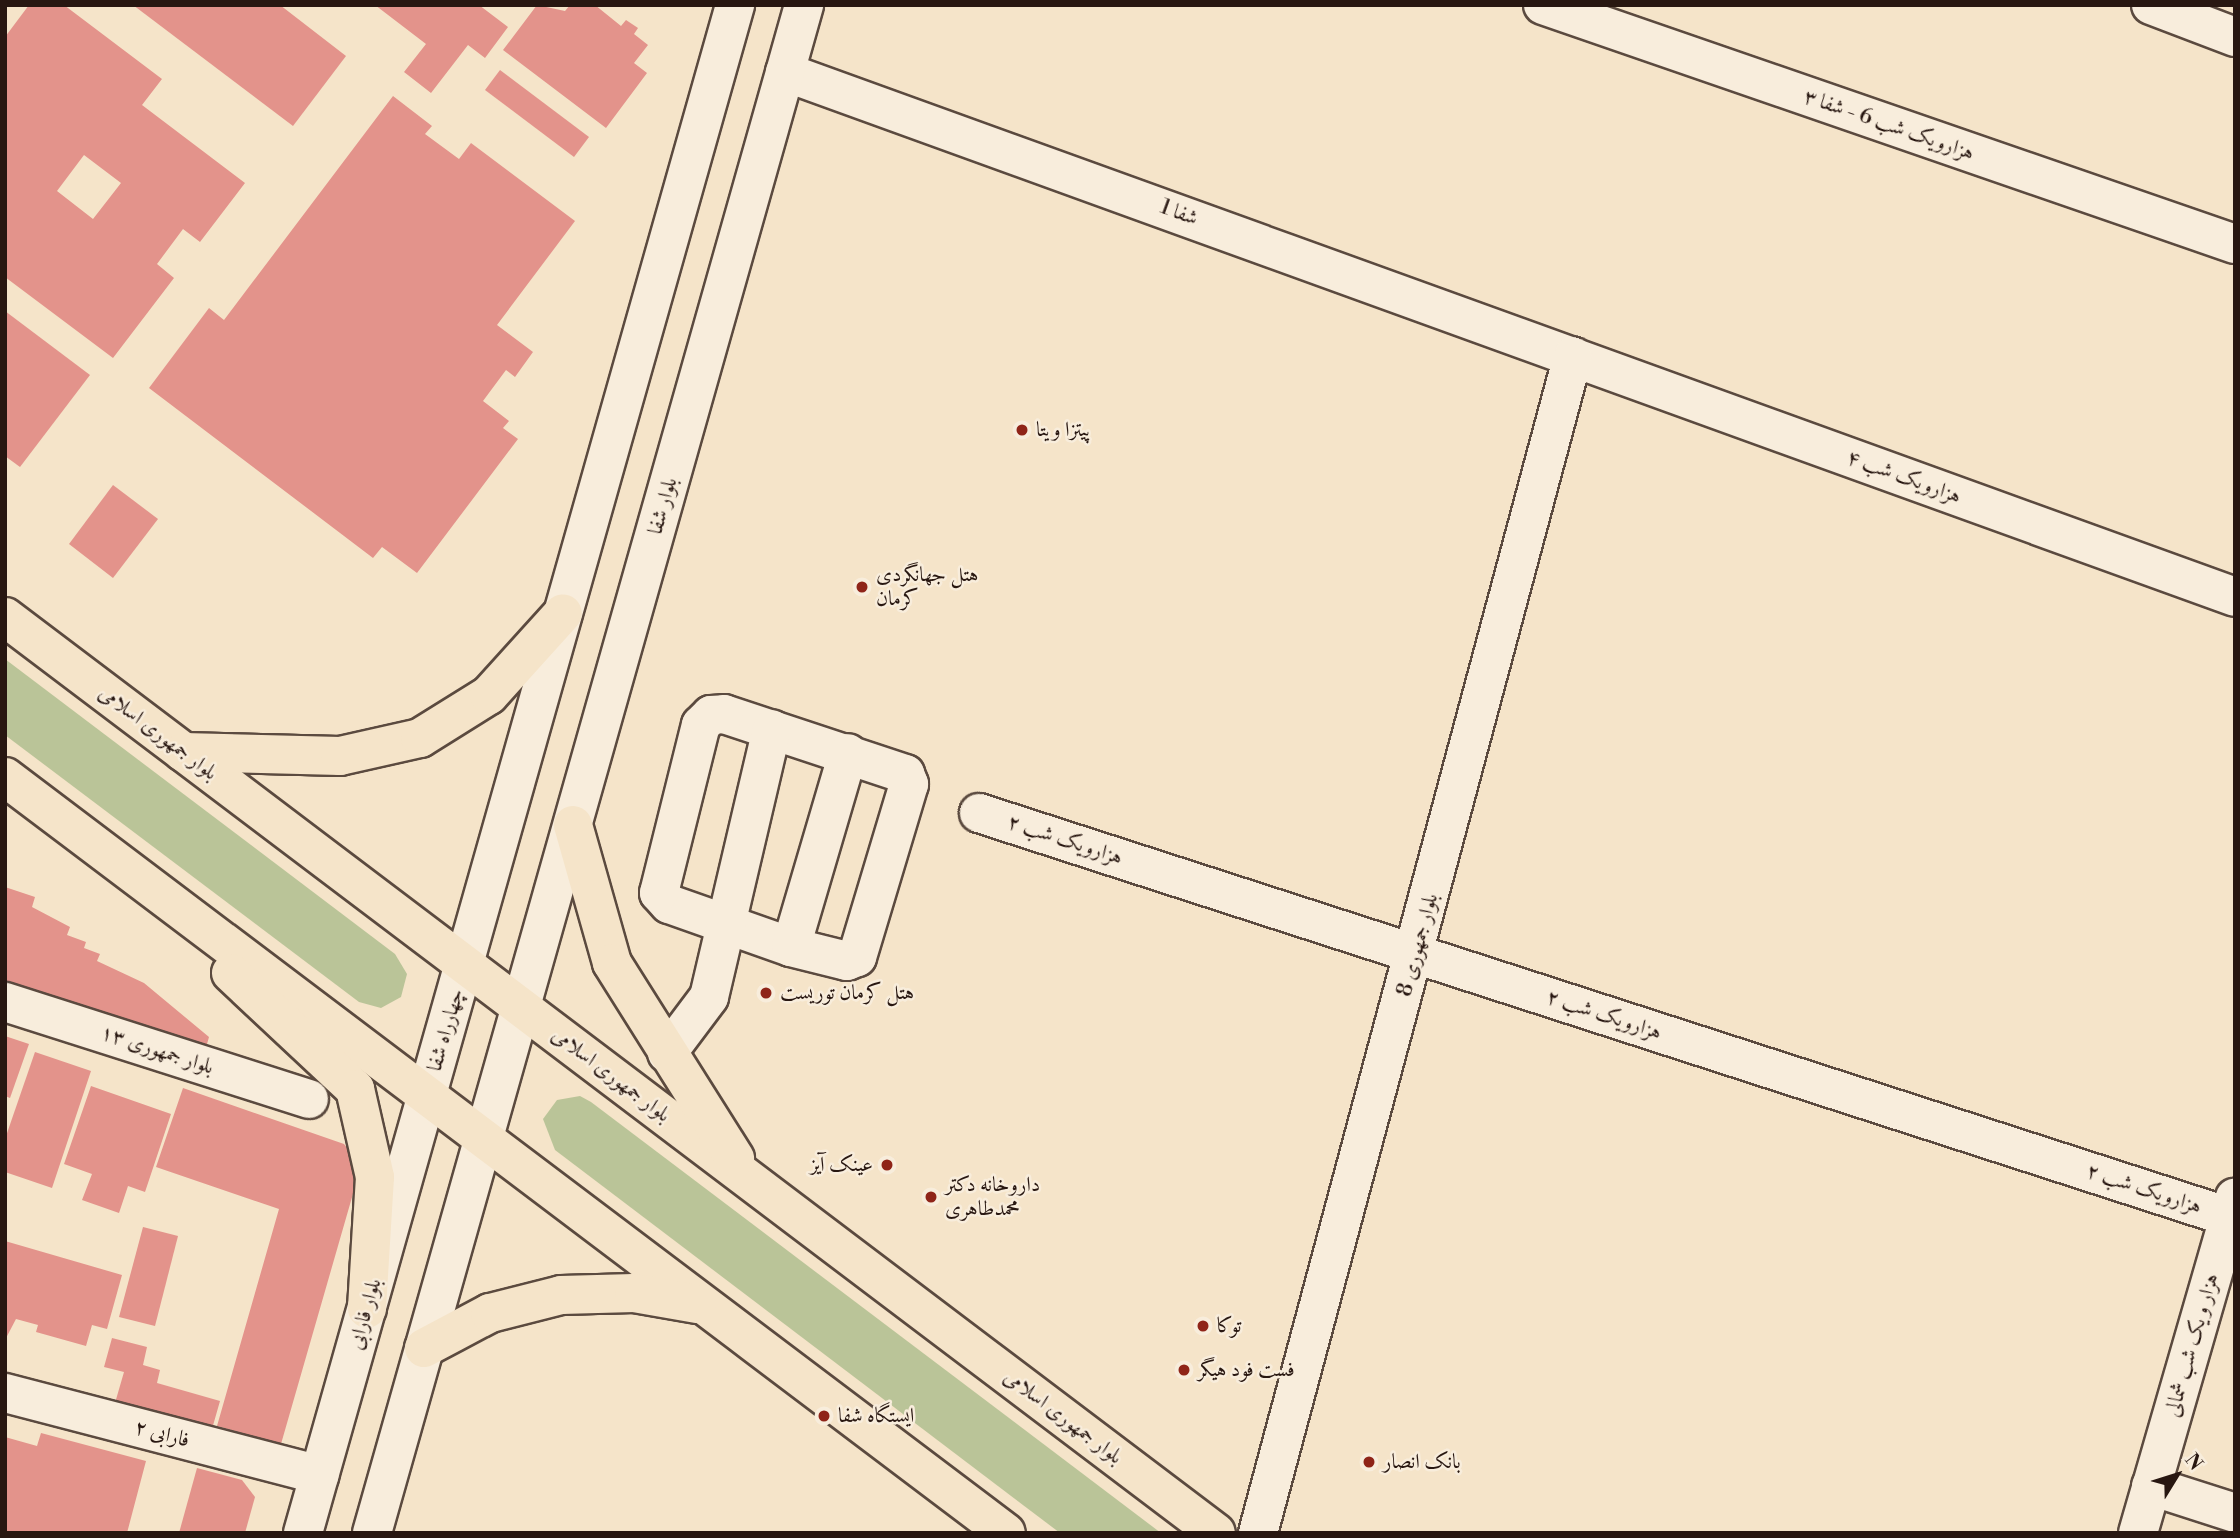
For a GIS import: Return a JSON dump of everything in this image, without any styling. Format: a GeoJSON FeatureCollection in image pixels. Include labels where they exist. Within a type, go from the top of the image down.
{"type":"FeatureCollection","features":[{"type":"Feature","properties":{"kind":"main road"},"geometry":{"type":"LineString","coordinates":[[183,752],[340,756],[420,738],[489,695],[564,613]]}},
{"type":"Feature","properties":{"kind":"main road","name":"بلوار جمهوری اسلامی"},"geometry":{"type":"LineString","coordinates":[[5,617],[1216,1533]]}},
{"type":"Feature","properties":{"kind":"main road"},"geometry":{"type":"LineString","coordinates":[[5,777],[1006,1533]]}},
{"type":"Feature","properties":{"kind":"main road"},"geometry":{"type":"LineString","coordinates":[[573,825],[612,963],[750,1181]]}},
{"type":"Feature","properties":{"kind":"main road"},"geometry":{"type":"LineString","coordinates":[[188,915],[242,988],[326,1056],[355,1089],[375,1177],[367,1309]]}},
{"type":"Feature","properties":{"kind":"main road"},"geometry":{"type":"LineString","coordinates":[[424,1348],[489,1314],[561,1295],[634,1293],[706,1307]]}},
{"type":"Feature","properties":{"kind":"street"},"geometry":{"type":"LineString","coordinates":[[464,964],[735,5]]}},
{"type":"Feature","properties":{"kind":"street","name":"بلوار شفا"},"geometry":{"type":"LineString","coordinates":[[521,1007],[804,5]]}},
{"type":"Feature","properties":{"kind":"street","name":"هزارویک شب 6 - شفا ۳"},"geometry":{"type":"LineString","coordinates":[[1543,5],[2235,244]]}},
{"type":"Feature","properties":{"kind":"street"},"geometry":{"type":"LineString","coordinates":[[2151,5],[2235,37]]}},
{"type":"Feature","properties":{"kind":"street","name":"شفا 1"},"geometry":{"type":"LineString","coordinates":[[785,72],[1573,356]]}},
{"type":"Feature","properties":{"kind":"street","name":"هزارویک شب ۴"},"geometry":{"type":"LineString","coordinates":[[1573,356],[2235,597]]}},
{"type":"Feature","properties":{"kind":"street","name":"بلوار جمهوری 8"},"geometry":{"type":"LineString","coordinates":[[1258,1533],[1416,955],[1573,356]]}},
{"type":"Feature","properties":{"kind":"street"},"geometry":{"type":"LineString","coordinates":[[724,714],[772,729],[894,767],[909,784],[864,947],[847,961],[791,947],[669,904],[658,879],[701,725],[711,715],[724,714]]}},
{"type":"Feature","properties":{"kind":"street"},"geometry":{"type":"LineString","coordinates":[[667,1053],[709,997],[772,729]]}},
{"type":"Feature","properties":{"kind":"street"},"geometry":{"type":"LineString","coordinates":[[791,947],[848,753]]}},
{"type":"Feature","properties":{"kind":"street","name":"هزارویک شب ۲"},"geometry":{"type":"LineString","coordinates":[[979,813],[1416,955],[2232,1207]]}},
{"type":"Feature","properties":{"kind":"street","name":"چهارراه شفا"},"geometry":{"type":"LineString","coordinates":[[427,1096],[464,964]]}},
{"type":"Feature","properties":{"kind":"street","name":"بلوار جمهوری ۱۳"},"geometry":{"type":"LineString","coordinates":[[5,1002],[309,1099]]}},
{"type":"Feature","properties":{"kind":"street"},"geometry":{"type":"LineString","coordinates":[[372,1533],[521,1007]]}},
{"type":"Feature","properties":{"kind":"street","name":"بلوار فارابی"},"geometry":{"type":"LineString","coordinates":[[303,1533],[427,1096]]}},
{"type":"Feature","properties":{"kind":"street","name":"هزار و یک شب شمالی"},"geometry":{"type":"LineString","coordinates":[[2138,1533],[2232,1207]]}},
{"type":"Feature","properties":{"kind":"street","name":"فارابی ۲"},"geometry":{"type":"LineString","coordinates":[[5,1393],[320,1475]]}},
{"type":"Feature","properties":{"kind":"street"},"geometry":{"type":"LineString","coordinates":[[2151,1486],[2235,1513]]}},
{"type":"Feature","properties":{"kind":"green space"},"geometry":{"type":"Polygon","coordinates":[[[5,659],[395,954],[407,974],[401,997],[381,1008],[359,1002],[5,735],[5,659]]]}},
{"type":"Feature","properties":{"kind":"green space"},"geometry":{"type":"Polygon","coordinates":[[[580,1096],[1161,1533],[1060,1533],[555,1150],[543,1119],[557,1100],[580,1096]]]}},
{"type":"Feature","properties":{"kind":"building"},"geometry":{"type":"Polygon","coordinates":[[[29,5],[64,5],[162,79],[142,105],[245,183],[200,242],[183,229],[157,264],[174,278],[113,358],[5,277],[5,37],[29,5]],[[84,155],[57,191],[93,219],[121,183],[84,155]]]}},
{"type":"Feature","properties":{"kind":"building"},"geometry":{"type":"Polygon","coordinates":[[[133,5],[280,5],[346,56],[293,126],[133,5]]]}},
{"type":"Feature","properties":{"kind":"building"},"geometry":{"type":"Polygon","coordinates":[[[375,5],[479,5],[508,27],[485,58],[468,45],[431,93],[404,72],[426,44],[375,5]]]}},
{"type":"Feature","properties":{"kind":"building"},"geometry":{"type":"Polygon","coordinates":[[[537,5],[565,11],[570,5],[595,5],[621,26],[626,20],[638,28],[634,34],[648,45],[634,63],[647,73],[606,128],[503,50],[537,5]]]}},
{"type":"Feature","properties":{"kind":"building"},"geometry":{"type":"Polygon","coordinates":[[[500,70],[589,137],[574,157],[485,90],[500,70]]]}},
{"type":"Feature","properties":{"kind":"building"},"geometry":{"type":"Polygon","coordinates":[[[393,96],[432,126],[425,134],[459,159],[471,143],[575,221],[497,325],[533,352],[515,377],[506,370],[483,401],[509,421],[503,428],[518,439],[417,573],[382,547],[373,558],[149,388],[209,308],[224,320],[393,96]]]}},
{"type":"Feature","properties":{"kind":"building"},"geometry":{"type":"Polygon","coordinates":[[[5,311],[90,375],[20,467],[5,456],[5,311]]]}},
{"type":"Feature","properties":{"kind":"building"},"geometry":{"type":"Polygon","coordinates":[[[113,485],[158,519],[113,578],[69,544],[113,485]]]}},
{"type":"Feature","properties":{"kind":"building"},"geometry":{"type":"Polygon","coordinates":[[[5,887],[35,897],[32,907],[70,927],[67,935],[86,942],[84,948],[100,954],[97,961],[144,983],[209,1037],[205,1051],[5,981],[5,887]]]}},
{"type":"Feature","properties":{"kind":"building"},"geometry":{"type":"Polygon","coordinates":[[[5,1036],[29,1044],[10,1098],[5,1096],[5,1036]]]}},
{"type":"Feature","properties":{"kind":"building"},"geometry":{"type":"Polygon","coordinates":[[[35,1052],[91,1071],[52,1188],[5,1172],[5,1139],[35,1052]]]}},
{"type":"Feature","properties":{"kind":"building"},"geometry":{"type":"Polygon","coordinates":[[[91,1086],[171,1114],[145,1192],[128,1186],[119,1213],[82,1200],[92,1174],[64,1164],[91,1086]]]}},
{"type":"Feature","properties":{"kind":"building"},"geometry":{"type":"Polygon","coordinates":[[[183,1088],[344,1144],[361,1166],[281,1444],[217,1426],[279,1209],[156,1167],[183,1088]]]}},
{"type":"Feature","properties":{"kind":"building"},"geometry":{"type":"Polygon","coordinates":[[[143,1227],[178,1236],[155,1326],[119,1317],[143,1227]]]}},
{"type":"Feature","properties":{"kind":"building"},"geometry":{"type":"Polygon","coordinates":[[[5,1241],[122,1275],[107,1329],[92,1325],[86,1346],[36,1332],[38,1325],[16,1319],[5,1340],[5,1241]]]}},
{"type":"Feature","properties":{"kind":"building"},"geometry":{"type":"Polygon","coordinates":[[[112,1338],[147,1347],[143,1365],[160,1370],[157,1383],[220,1401],[212,1429],[115,1403],[124,1372],[104,1367],[112,1338]]]}},
{"type":"Feature","properties":{"kind":"building"},"geometry":{"type":"Polygon","coordinates":[[[41,1433],[146,1461],[127,1533],[5,1532],[5,1437],[37,1446],[41,1433]]]}},
{"type":"Feature","properties":{"kind":"building"},"geometry":{"type":"Polygon","coordinates":[[[197,1468],[242,1480],[255,1497],[245,1533],[179,1533],[197,1468]]]}},
{"type":"Feature","properties":{"kind":"place","name":"پیتزا ویتا"},"geometry":{"type":"Point","coordinates":[1022,430]}},
{"type":"Feature","properties":{"kind":"place","name":"هتل جهانگردی کرمان"},"geometry":{"type":"Point","coordinates":[862,587]}},
{"type":"Feature","properties":{"kind":"place","name":"هتل کرمان توریست"},"geometry":{"type":"Point","coordinates":[766,993]}},
{"type":"Feature","properties":{"kind":"place","name":"عینک آیز"},"geometry":{"type":"Point","coordinates":[887,1165]}},
{"type":"Feature","properties":{"kind":"place","name":"داروخانه دکتر محمدطاهری"},"geometry":{"type":"Point","coordinates":[931,1197]}},
{"type":"Feature","properties":{"kind":"place","name":"توکا"},"geometry":{"type":"Point","coordinates":[1203,1326]}},
{"type":"Feature","properties":{"kind":"place","name":"فست فود هیگر"},"geometry":{"type":"Point","coordinates":[1184,1370]}},
{"type":"Feature","properties":{"kind":"place","name":"ایستگاه شفا"},"geometry":{"type":"Point","coordinates":[824,1416]}},
{"type":"Feature","properties":{"kind":"place","name":"بانک انصار"},"geometry":{"type":"Point","coordinates":[1369,1462]}}]}
